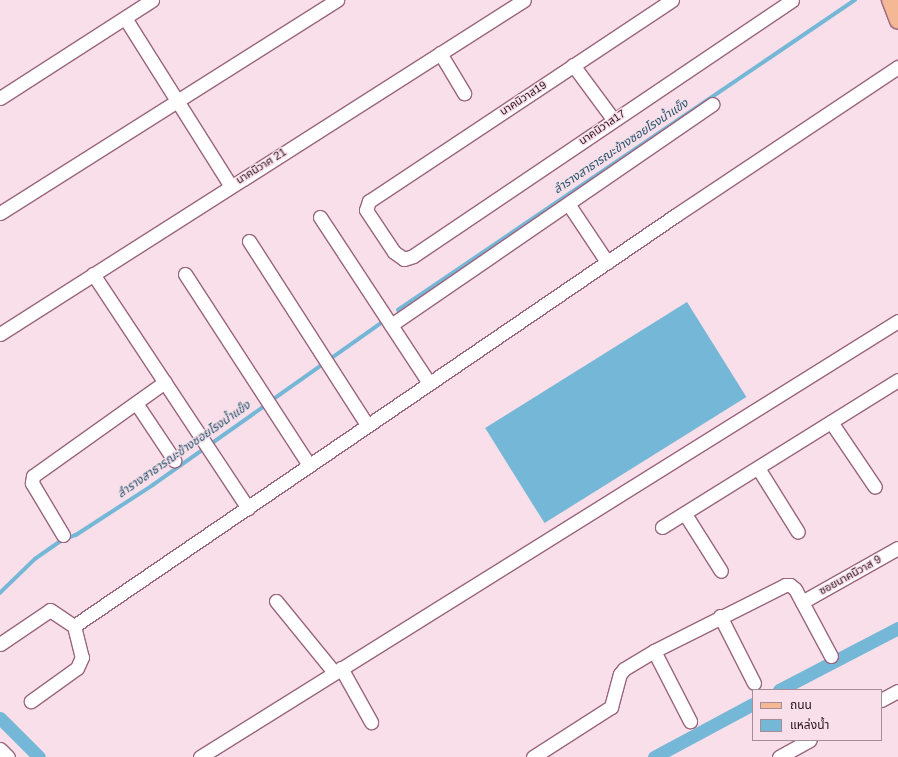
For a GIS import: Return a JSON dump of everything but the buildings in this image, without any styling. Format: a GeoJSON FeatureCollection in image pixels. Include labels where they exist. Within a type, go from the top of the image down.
{"type":"FeatureCollection","features":[{"type":"Feature","properties":{"kind":"main road"},"geometry":{"type":"LineString","coordinates":[[890,0],[898,21]]}},
{"type":"Feature","properties":{"kind":"street"},"geometry":{"type":"LineString","coordinates":[[0,98],[152,0]]}},
{"type":"Feature","properties":{"kind":"street"},"geometry":{"type":"LineString","coordinates":[[0,214],[337,0]]}},
{"type":"Feature","properties":{"kind":"street","name":"นาคนิวาศ 21"},"geometry":{"type":"LineString","coordinates":[[0,334],[230,185],[524,0]]}},
{"type":"Feature","properties":{"kind":"street","name":"นาคนิวาส19"},"geometry":{"type":"LineString","coordinates":[[413,256],[404,259],[394,252],[366,210],[366,206],[375,196],[672,0]]}},
{"type":"Feature","properties":{"kind":"street","name":"นาคนิวาส17"},"geometry":{"type":"LineString","coordinates":[[413,256],[613,119],[792,0]]}},
{"type":"Feature","properties":{"kind":"street"},"geometry":{"type":"LineString","coordinates":[[125,18],[230,185]]}},
{"type":"Feature","properties":{"kind":"street"},"geometry":{"type":"LineString","coordinates":[[440,53],[464,92]]}},
{"type":"Feature","properties":{"kind":"street"},"geometry":{"type":"LineString","coordinates":[[573,65],[613,119]]}},
{"type":"Feature","properties":{"kind":"street"},"geometry":{"type":"LineString","coordinates":[[74,626],[607,262],[898,68]]}},
{"type":"Feature","properties":{"kind":"street"},"geometry":{"type":"LineString","coordinates":[[391,325],[569,205],[712,104]]}},
{"type":"Feature","properties":{"kind":"street"},"geometry":{"type":"LineString","coordinates":[[569,205],[607,262]]}},
{"type":"Feature","properties":{"kind":"street"},"geometry":{"type":"LineString","coordinates":[[320,217],[429,383]]}},
{"type":"Feature","properties":{"kind":"street"},"geometry":{"type":"LineString","coordinates":[[249,241],[367,425]]}},
{"type":"Feature","properties":{"kind":"street"},"geometry":{"type":"LineString","coordinates":[[93,274],[248,508]]}},
{"type":"Feature","properties":{"kind":"street"},"geometry":{"type":"LineString","coordinates":[[185,274],[309,465]]}},
{"type":"Feature","properties":{"kind":"street"},"geometry":{"type":"LineString","coordinates":[[200,757],[898,321]]}},
{"type":"Feature","properties":{"kind":"street"},"geometry":{"type":"LineString","coordinates":[[662,527],[898,380]]}},
{"type":"Feature","properties":{"kind":"street"},"geometry":{"type":"LineString","coordinates":[[63,535],[32,483],[33,476],[165,382]]}},
{"type":"Feature","properties":{"kind":"street"},"geometry":{"type":"LineString","coordinates":[[136,403],[174,460]]}},
{"type":"Feature","properties":{"kind":"street"},"geometry":{"type":"LineString","coordinates":[[831,422],[875,487]]}},
{"type":"Feature","properties":{"kind":"street"},"geometry":{"type":"LineString","coordinates":[[758,468],[798,532]]}},
{"type":"Feature","properties":{"kind":"street"},"geometry":{"type":"LineString","coordinates":[[685,514],[721,571]]}},
{"type":"Feature","properties":{"kind":"street","name":"ซอยนาคนิวาส 9"},"geometry":{"type":"LineString","coordinates":[[802,602],[898,548]]}},
{"type":"Feature","properties":{"kind":"street"},"geometry":{"type":"LineString","coordinates":[[534,757],[611,707],[620,674],[654,651],[720,616],[785,585],[790,584],[795,589],[831,656]]}},
{"type":"Feature","properties":{"kind":"street"},"geometry":{"type":"LineString","coordinates":[[276,601],[338,670],[371,722]]}},
{"type":"Feature","properties":{"kind":"street"},"geometry":{"type":"LineString","coordinates":[[0,644],[50,610],[74,626],[82,657],[77,668],[31,701]]}},
{"type":"Feature","properties":{"kind":"street"},"geometry":{"type":"LineString","coordinates":[[720,616],[754,683]]}},
{"type":"Feature","properties":{"kind":"street"},"geometry":{"type":"LineString","coordinates":[[654,651],[690,721]]}},
{"type":"Feature","properties":{"kind":"street"},"geometry":{"type":"LineString","coordinates":[[882,699],[898,691]]}},
{"type":"Feature","properties":{"kind":"street"},"geometry":{"type":"LineString","coordinates":[[779,757],[808,741]]}},
{"type":"Feature","properties":{"kind":"street"},"geometry":{"type":"LineString","coordinates":[[0,749],[8,757]]}},
{"type":"Feature","properties":{"kind":"water"},"geometry":{"type":"Polygon","coordinates":[[[687,302],[746,397],[545,523],[485,428],[687,302]]]}},
{"type":"Feature","properties":{"kind":"waterway","name":"ลำรางสาธารณะข้างซอยโรงน้ำแข็ง"},"geometry":{"type":"LineString","coordinates":[[398,310],[855,0]]}},
{"type":"Feature","properties":{"kind":"waterway","name":"ลำรางสาธารณะข้างซอยโรงน้ำแข็ง"},"geometry":{"type":"LineString","coordinates":[[271,401],[381,323]]}},
{"type":"Feature","properties":{"kind":"waterway","name":"ลำรางสาธารณะข้างซอยโรงน้ำแข็ง"},"geometry":{"type":"LineString","coordinates":[[0,593],[35,559],[62,540],[76,535],[153,485],[266,405]]}},
{"type":"Feature","properties":{"kind":"waterway"},"geometry":{"type":"LineString","coordinates":[[781,689],[898,628]]}},
{"type":"Feature","properties":{"kind":"waterway"},"geometry":{"type":"LineString","coordinates":[[654,757],[752,705]]}},
{"type":"Feature","properties":{"kind":"waterway"},"geometry":{"type":"LineString","coordinates":[[0,718],[39,757]]}}]}
